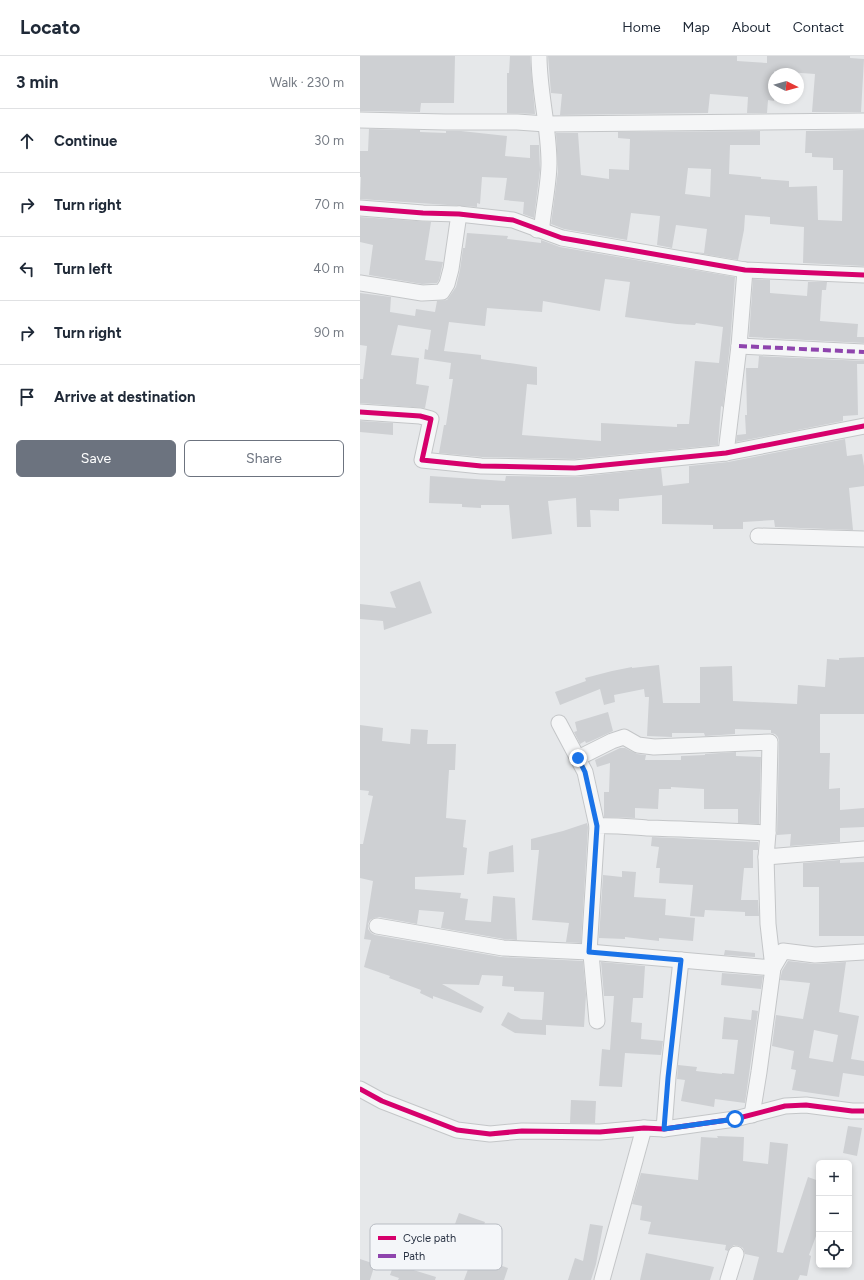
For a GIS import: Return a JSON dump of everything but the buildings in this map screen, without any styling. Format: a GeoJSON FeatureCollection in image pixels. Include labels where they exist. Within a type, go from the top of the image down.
{"type":"FeatureCollection","features":[{"type":"Feature","properties":{"kind":"street"},"geometry":{"type":"LineString","coordinates":[[537,230],[542,224],[549,164],[546,124],[539,76],[540,56]]}},
{"type":"Feature","properties":{"kind":"street"},"geometry":{"type":"LineString","coordinates":[[360,120],[517,122],[546,124],[864,121]]}},
{"type":"Feature","properties":{"kind":"street"},"geometry":{"type":"LineString","coordinates":[[360,208],[423,213],[460,214],[513,220],[562,238],[745,270],[864,275]]}},
{"type":"Feature","properties":{"kind":"street"},"geometry":{"type":"LineString","coordinates":[[360,283],[422,293],[442,292],[447,284],[451,269],[460,214]]}},
{"type":"Feature","properties":{"kind":"street"},"geometry":{"type":"LineString","coordinates":[[726,453],[739,346],[745,270]]}},
{"type":"Feature","properties":{"kind":"street"},"geometry":{"type":"LineString","coordinates":[[739,346],[864,352]]}},
{"type":"Feature","properties":{"kind":"street"},"geometry":{"type":"LineString","coordinates":[[360,412],[420,416],[431,419],[422,460],[481,466],[575,468],[726,453],[864,426]]}},
{"type":"Feature","properties":{"kind":"street"},"geometry":{"type":"LineString","coordinates":[[758,536],[864,539]]}},
{"type":"Feature","properties":{"kind":"street"},"geometry":{"type":"LineString","coordinates":[[559,723],[585,772],[597,826],[589,952],[591,954],[597,1021]]}},
{"type":"Feature","properties":{"kind":"street"},"geometry":{"type":"LineString","coordinates":[[578,758],[612,741],[624,737],[638,745],[654,747],[770,742],[766,857],[768,924],[773,968],[752,1115]]}},
{"type":"Feature","properties":{"kind":"street"},"geometry":{"type":"LineString","coordinates":[[597,826],[704,829],[768,833]]}},
{"type":"Feature","properties":{"kind":"street"},"geometry":{"type":"LineString","coordinates":[[766,857],[864,849]]}},
{"type":"Feature","properties":{"kind":"street"},"geometry":{"type":"LineString","coordinates":[[377,926],[503,948],[589,952],[773,968]]}},
{"type":"Feature","properties":{"kind":"street"},"geometry":{"type":"LineString","coordinates":[[773,968],[783,951],[815,955],[864,952]]}},
{"type":"Feature","properties":{"kind":"street"},"geometry":{"type":"LineString","coordinates":[[664,1129],[681,960]]}},
{"type":"Feature","properties":{"kind":"street"},"geometry":{"type":"LineString","coordinates":[[360,1089],[382,1101],[457,1130],[490,1134],[522,1131],[600,1132],[644,1128],[664,1129],[735,1119],[785,1106],[806,1105],[852,1111],[864,1111]]}},
{"type":"Feature","properties":{"kind":"street"},"geometry":{"type":"LineString","coordinates":[[602,1280],[644,1128]]}},
{"type":"Feature","properties":{"kind":"street"},"geometry":{"type":"LineString","coordinates":[[728,1280],[736,1254]]}},
{"type":"Feature","properties":{"kind":"marked path"},"geometry":{"type":"LineString","coordinates":[[739,346],[864,352]]}},
{"type":"Feature","properties":{"kind":"cycle path"},"geometry":{"type":"LineString","coordinates":[[360,208],[459,214],[513,220],[562,238],[745,270],[864,275]]}},
{"type":"Feature","properties":{"kind":"cycle path"},"geometry":{"type":"LineString","coordinates":[[360,412],[420,416],[431,419],[422,460],[481,466],[575,468],[726,453],[864,426]]}},
{"type":"Feature","properties":{"kind":"cycle path"},"geometry":{"type":"LineString","coordinates":[[360,1089],[382,1101],[457,1130],[490,1134],[522,1131],[600,1132],[644,1128],[664,1129],[735,1119],[785,1106],[806,1105],[852,1111],[864,1111]]}},
{"type":"Feature","properties":{"kind":"route"},"geometry":{"type":"LineString","coordinates":[[578,758],[585,772],[597,826],[589,952],[681,960],[664,1129],[735,1119]]}}]}
